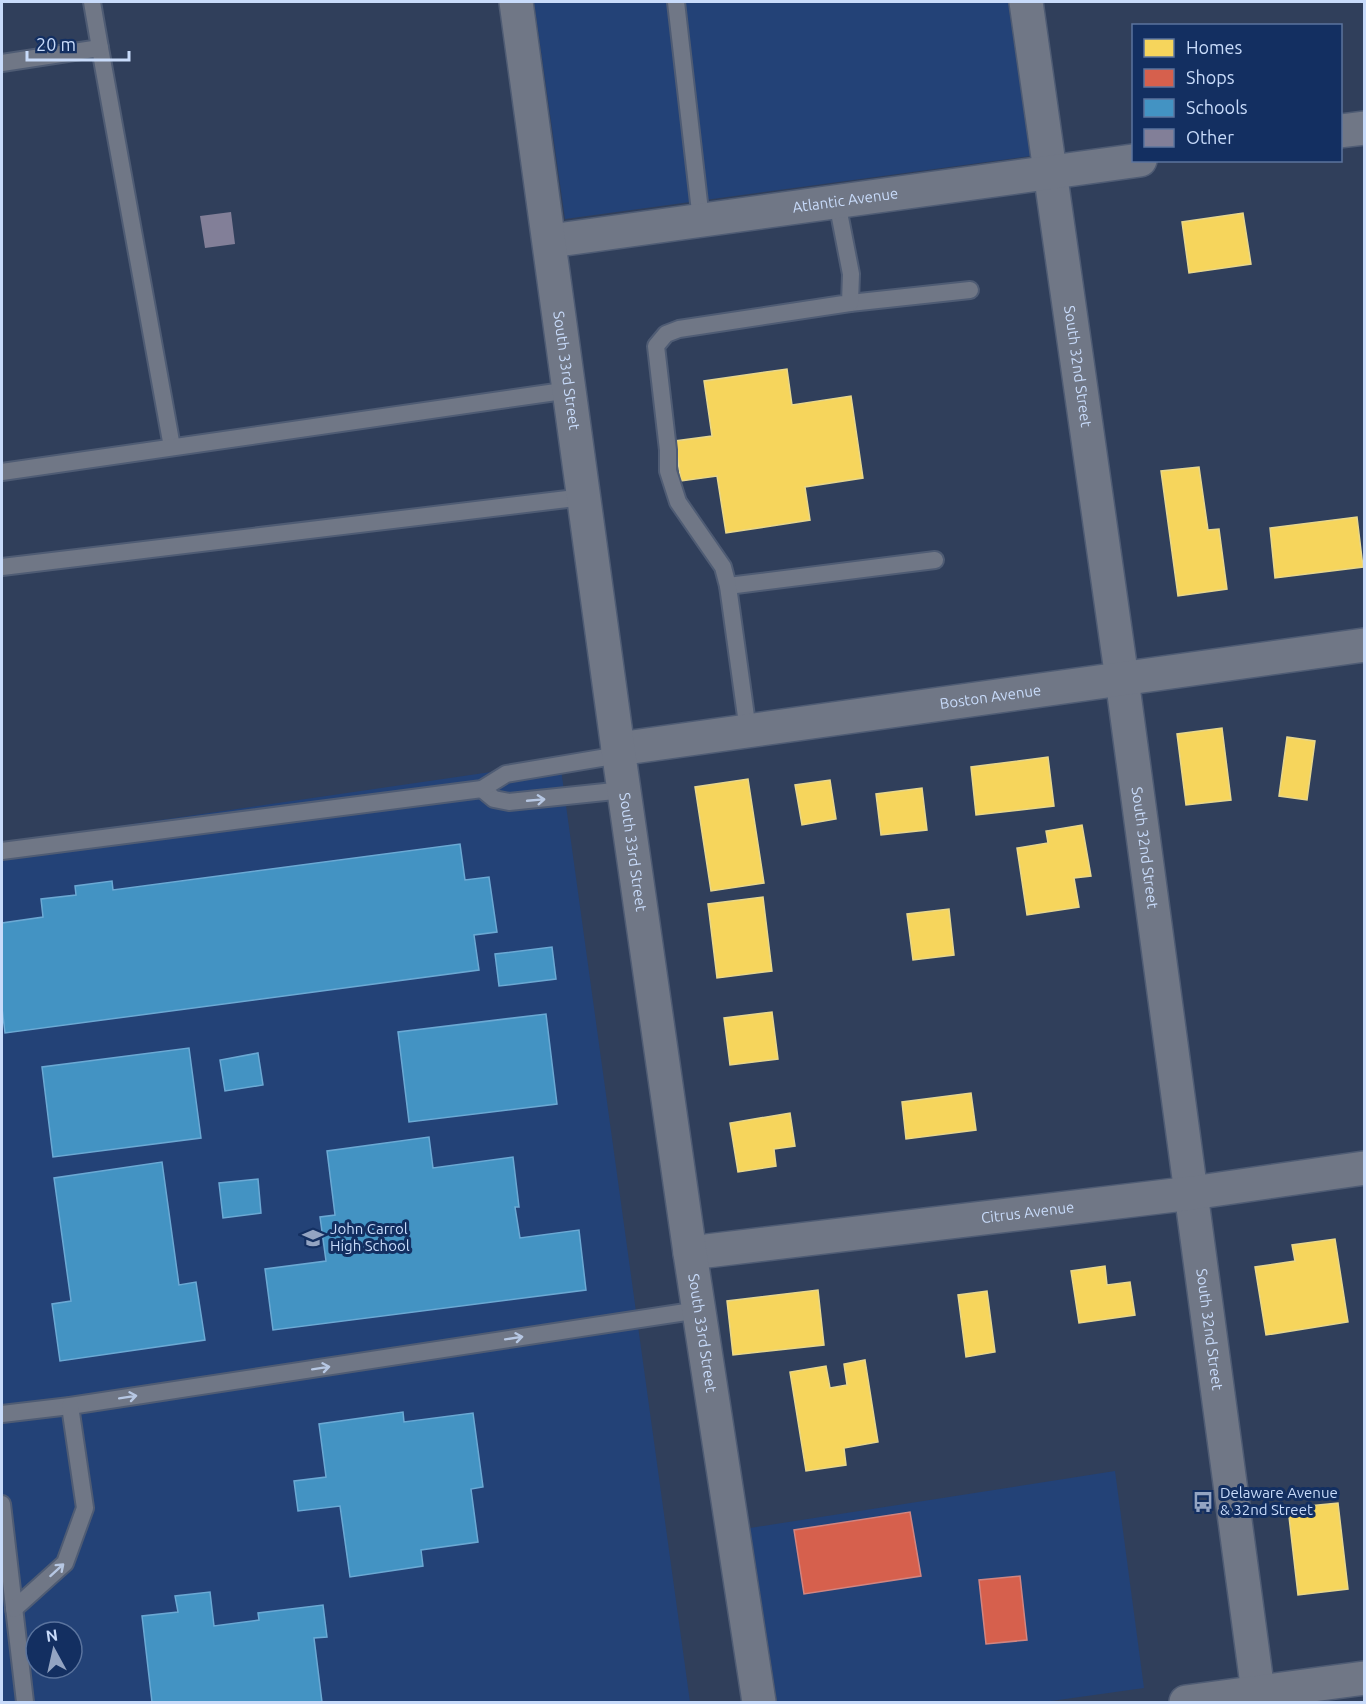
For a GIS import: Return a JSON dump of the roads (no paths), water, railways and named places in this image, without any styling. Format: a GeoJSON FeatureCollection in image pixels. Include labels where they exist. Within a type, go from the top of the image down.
{"type":"FeatureCollection","features":[{"type":"Feature","properties":{"kind":"street","name":"South 33rd Street"},"geometry":{"type":"LineString","coordinates":[[516,2],[690,1253],[759,1702]]}},
{"type":"Feature","properties":{"kind":"street","name":"South 32nd Street"},"geometry":{"type":"LineString","coordinates":[[1026,2],[1122,679],[1258,1692]]}},
{"type":"Feature","properties":{"kind":"street"},"geometry":{"type":"LineString","coordinates":[[1342,131],[1365,128]]}},
{"type":"Feature","properties":{"kind":"street","name":"Atlantic Avenue"},"geometry":{"type":"LineString","coordinates":[[550,241],[1132,161]]}},
{"type":"Feature","properties":{"kind":"street","name":"Boston Avenue"},"geometry":{"type":"LineString","coordinates":[[619,752],[748,731],[1365,645]]}},
{"type":"Feature","properties":{"kind":"street","name":"Citrus Avenue"},"geometry":{"type":"LineString","coordinates":[[690,1253],[1191,1193],[1365,1168]]}},
{"type":"Feature","properties":{"kind":"street"},"geometry":{"type":"LineString","coordinates":[[1186,1702],[1258,1692],[1306,1694],[1365,1678]]}},
{"type":"Feature","properties":{"kind":"lane"},"geometry":{"type":"LineString","coordinates":[[92,2],[171,447]]}},
{"type":"Feature","properties":{"kind":"lane"},"geometry":{"type":"LineString","coordinates":[[676,2],[701,220]]}},
{"type":"Feature","properties":{"kind":"lane"},"geometry":{"type":"LineString","coordinates":[[2,63],[100,48]]}},
{"type":"Feature","properties":{"kind":"lane"},"geometry":{"type":"LineString","coordinates":[[837,202],[851,274],[850,303]]}},
{"type":"Feature","properties":{"kind":"lane"},"geometry":{"type":"LineString","coordinates":[[748,731],[728,586],[723,567],[678,502],[668,471],[668,450],[656,346],[666,334],[679,329],[850,303],[970,290]]}},
{"type":"Feature","properties":{"kind":"lane"},"geometry":{"type":"LineString","coordinates":[[2,472],[570,390]]}},
{"type":"Feature","properties":{"kind":"lane"},"geometry":{"type":"LineString","coordinates":[[2,567],[584,497]]}},
{"type":"Feature","properties":{"kind":"lane"},"geometry":{"type":"LineString","coordinates":[[728,586],[935,560]]}},
{"type":"Feature","properties":{"kind":"lane"},"geometry":{"type":"LineString","coordinates":[[2,851],[482,789],[506,774],[619,752]]}},
{"type":"Feature","properties":{"kind":"lane"},"geometry":{"type":"LineString","coordinates":[[482,789],[494,799],[509,802],[624,790]]}},
{"type":"Feature","properties":{"kind":"lane"},"geometry":{"type":"LineString","coordinates":[[2,1414],[70,1406],[699,1310]]}},
{"type":"Feature","properties":{"kind":"lane"},"geometry":{"type":"LineString","coordinates":[[14,1609],[65,1563],[85,1508],[70,1406]]}},
{"type":"Feature","properties":{"kind":"lane"},"geometry":{"type":"LineString","coordinates":[[2,1504],[25,1702]]}},
{"type":"Feature","properties":{"kind":"place","name":"John Carrol High School"},"geometry":{"type":"Point","coordinates":[313,1238]}},
{"type":"Feature","properties":{"kind":"place","name":"Delaware Avenue & 32nd Street"},"geometry":{"type":"Point","coordinates":[1203,1502]}}]}
